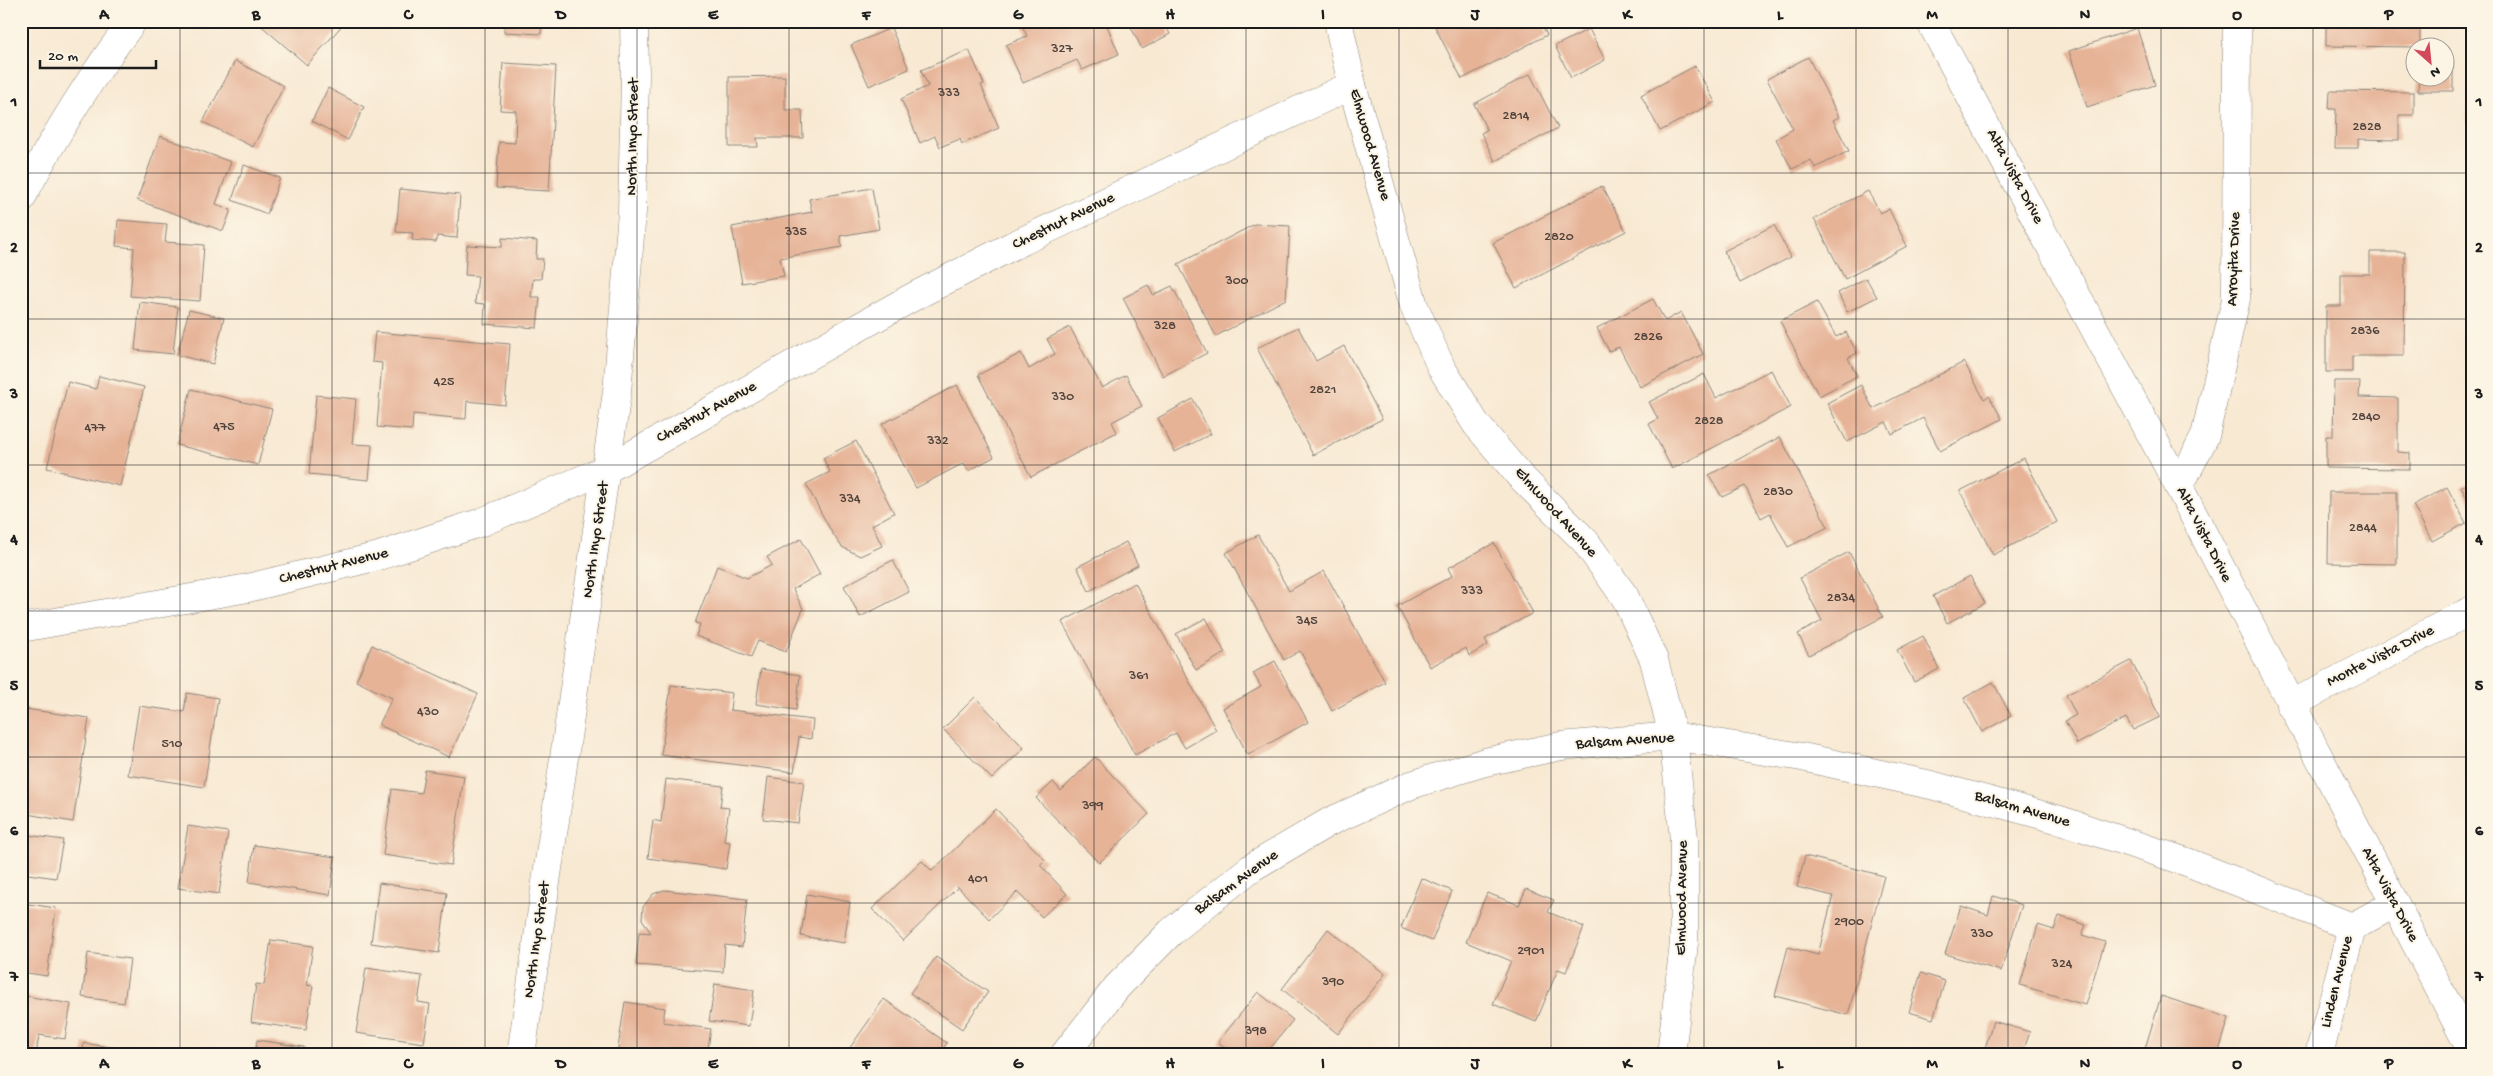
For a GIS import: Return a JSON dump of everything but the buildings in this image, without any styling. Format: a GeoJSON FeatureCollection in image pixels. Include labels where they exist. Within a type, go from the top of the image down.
{"type":"FeatureCollection","features":[{"type":"Feature","properties":{"kind":"street"},"geometry":{"type":"LineString","coordinates":[[21,199],[48,146],[92,75],[133,21]]}},
{"type":"Feature","properties":{"kind":"street","name":"North Inyo Street"},"geometry":{"type":"LineString","coordinates":[[521,1055],[617,392],[632,212],[635,76],[634,21]]}},
{"type":"Feature","properties":{"kind":"street","name":"Elmwood Avenue"},"geometry":{"type":"LineString","coordinates":[[1338,21],[1352,85],[1414,306],[1441,367],[1476,424],[1519,475],[1585,541],[1624,598],[1654,660],[1673,736],[1684,839],[1684,933],[1671,1055]]}},
{"type":"Feature","properties":{"kind":"street","name":"Alta Vista Drive"},"geometry":{"type":"LineString","coordinates":[[1930,21],[2179,487],[2290,705],[2472,1052]]}},
{"type":"Feature","properties":{"kind":"street","name":"Arroyita Drive"},"geometry":{"type":"LineString","coordinates":[[2179,487],[2205,436],[2236,299],[2237,21]]}},
{"type":"Feature","properties":{"kind":"street","name":"Chestnut Avenue"},"geometry":{"type":"LineString","coordinates":[[21,628],[248,588],[379,556],[482,522],[607,469],[911,298],[1012,246],[1352,85]]}},
{"type":"Feature","properties":{"kind":"street","name":"Monte Vista Drive"},"geometry":{"type":"LineString","coordinates":[[2290,705],[2472,610]]}},
{"type":"Feature","properties":{"kind":"street","name":"Balsam Avenue"},"geometry":{"type":"LineString","coordinates":[[1064,1055],[1117,987],[1171,932],[1251,868],[1329,822],[1411,785],[1485,762],[1561,746],[1673,736],[1802,757],[1931,785],[2060,820],[2187,862],[2352,927]]}},
{"type":"Feature","properties":{"kind":"street","name":"Linden Avenue"},"geometry":{"type":"LineString","coordinates":[[2319,1055],[2352,927],[2394,904]]}}]}
